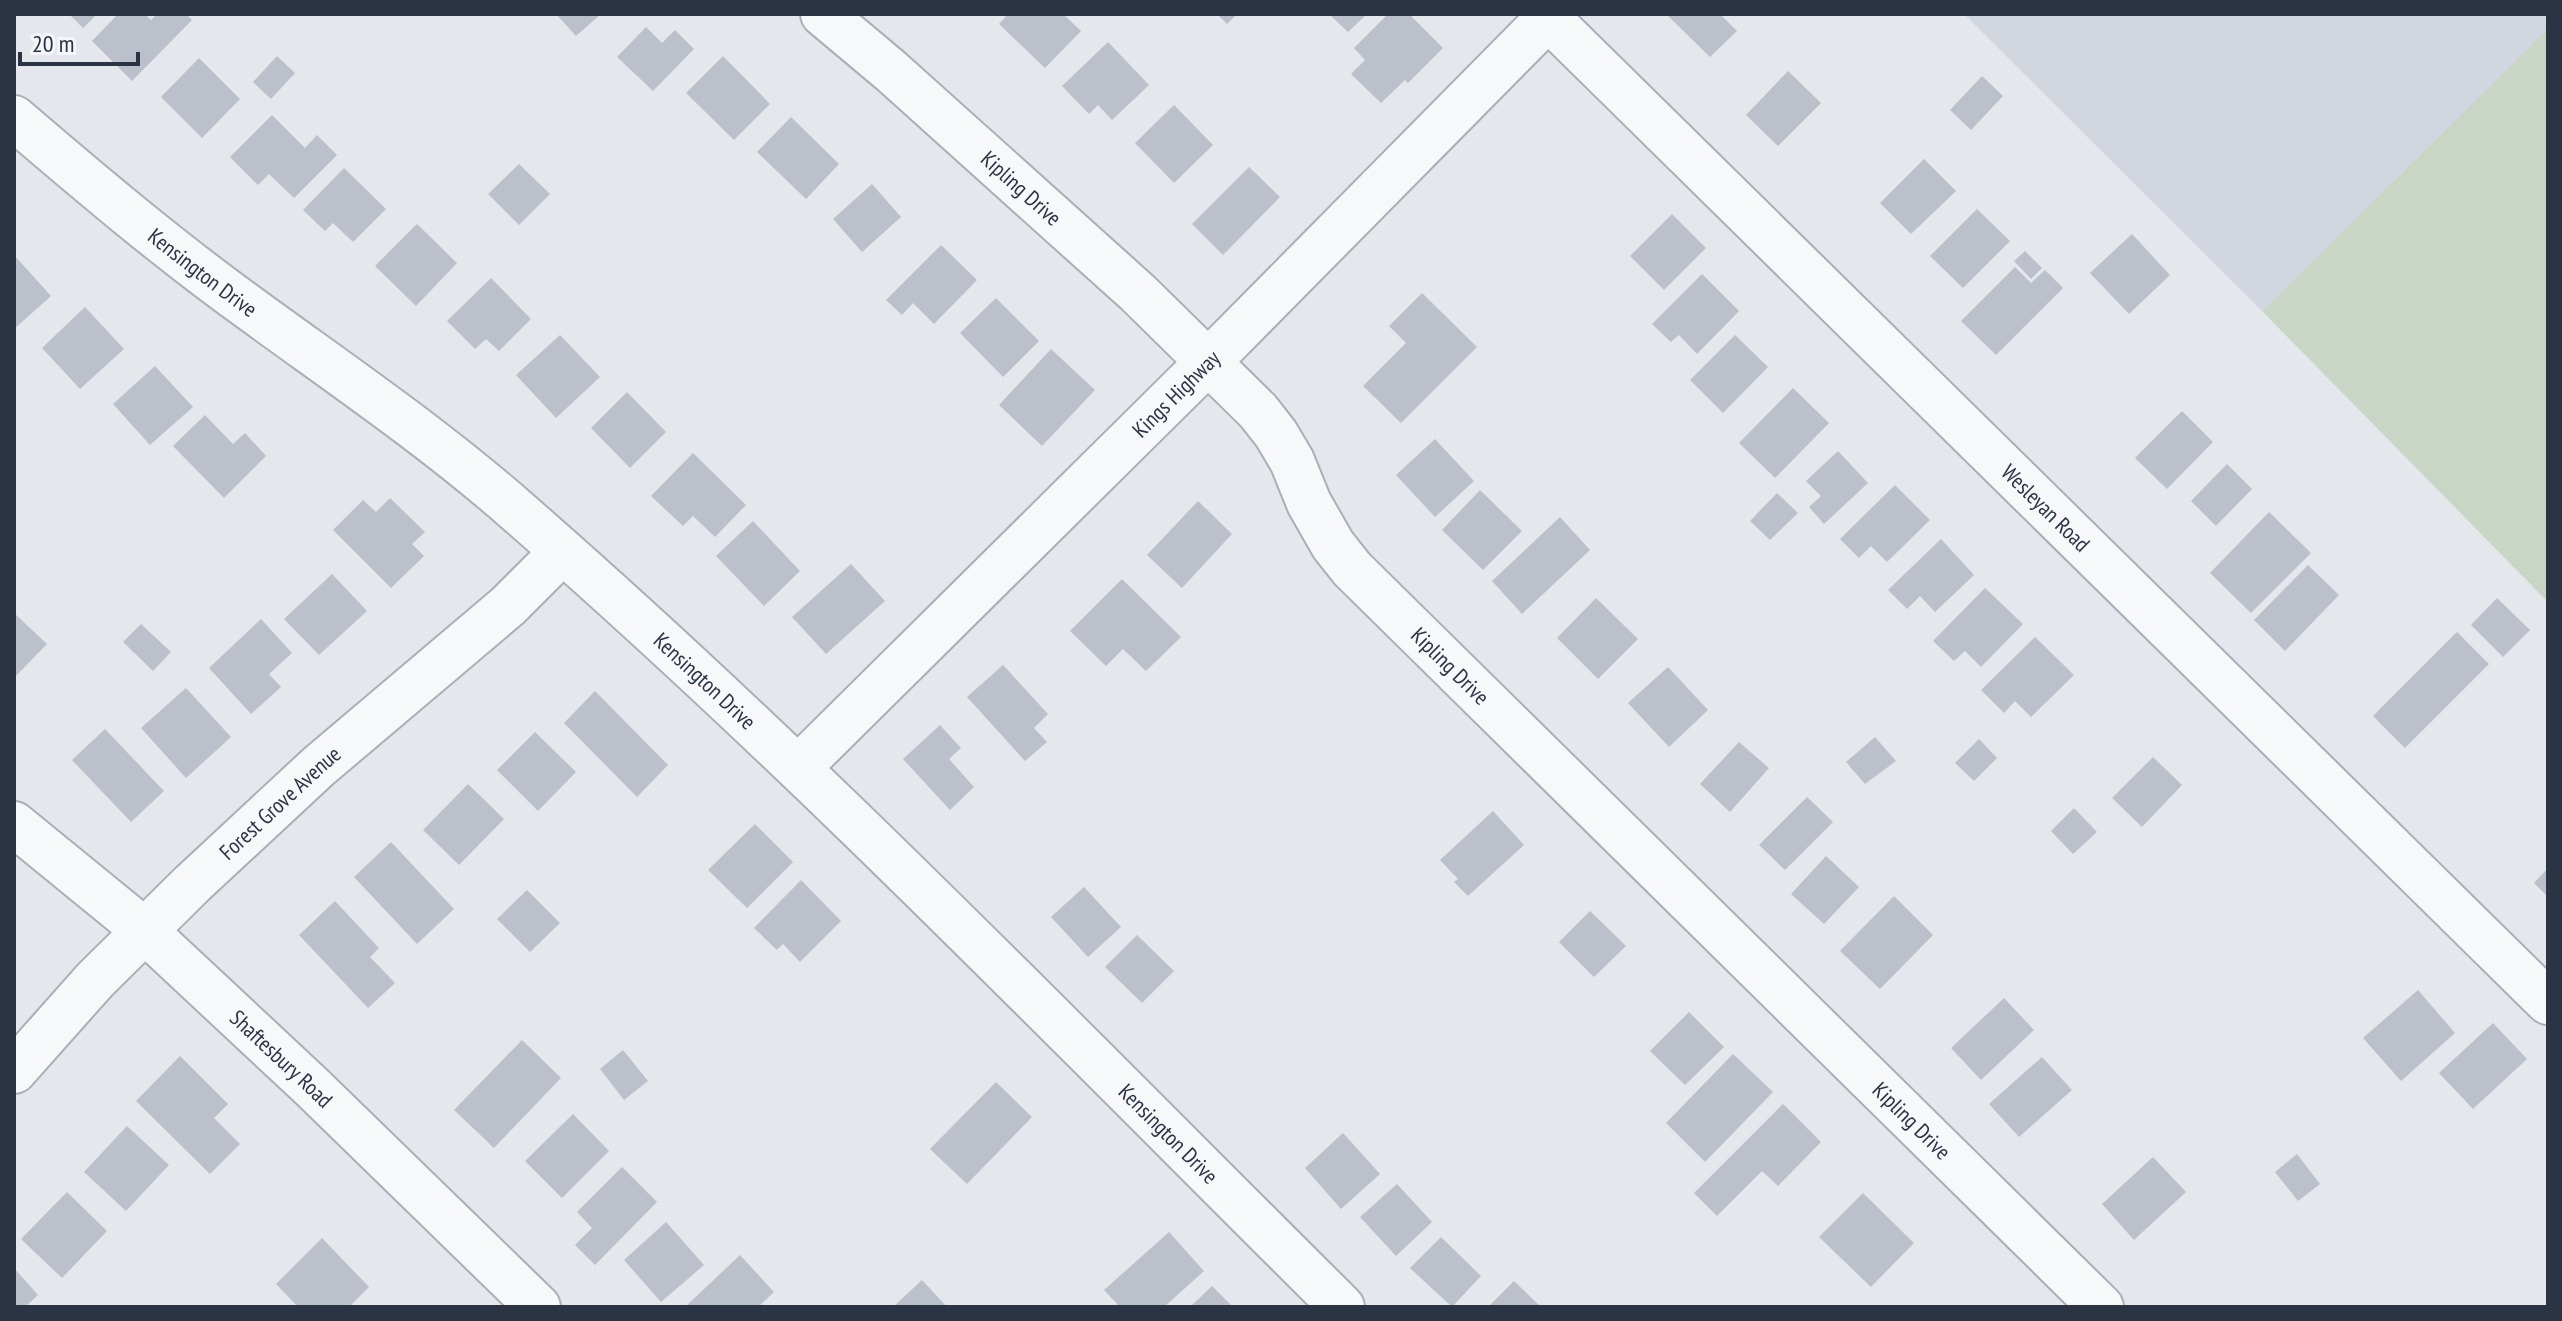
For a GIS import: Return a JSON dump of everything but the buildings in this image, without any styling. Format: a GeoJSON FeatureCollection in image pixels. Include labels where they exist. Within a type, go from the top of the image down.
{"type":"FeatureCollection","features":[{"type":"Feature","properties":{"kind":"street","name":"Kipling Drive"},"geometry":{"type":"LineString","coordinates":[[823,14],[891,71],[1138,293],[1258,411],[1292,461],[1309,503],[1333,545],[1352,569],[2101,1307]]}},
{"type":"Feature","properties":{"kind":"street","name":"Kings Highway"},"geometry":{"type":"LineString","coordinates":[[798,768],[1208,362],[1548,15]]}},
{"type":"Feature","properties":{"kind":"street","name":"Wesleyan Road"},"geometry":{"type":"LineString","coordinates":[[1548,15],[2548,1002]]}},
{"type":"Feature","properties":{"kind":"street","name":"Kensington Drive"},"geometry":{"type":"LineString","coordinates":[[14,118],[172,250],[364,390],[514,508],[614,595],[798,768],[1342,1307]]}},
{"type":"Feature","properties":{"kind":"street","name":"Forest Grove Avenue"},"geometry":{"type":"LineString","coordinates":[[14,1071],[95,980],[319,766],[508,606],[562,552]]}},
{"type":"Feature","properties":{"kind":"street","name":"Shaftesbury Road"},"geometry":{"type":"LineString","coordinates":[[14,824],[145,931],[312,1087],[538,1307]]}},
{"type":"Feature","properties":{"kind":"shaded area"},"geometry":{"type":"Polygon","coordinates":[[[1964,14],[2548,14],[2548,28],[2262,311],[1964,14]]]}},
{"type":"Feature","properties":{"kind":"green space"},"geometry":{"type":"Polygon","coordinates":[[[2548,28],[2548,602],[2262,311],[2548,28]]]}}]}
